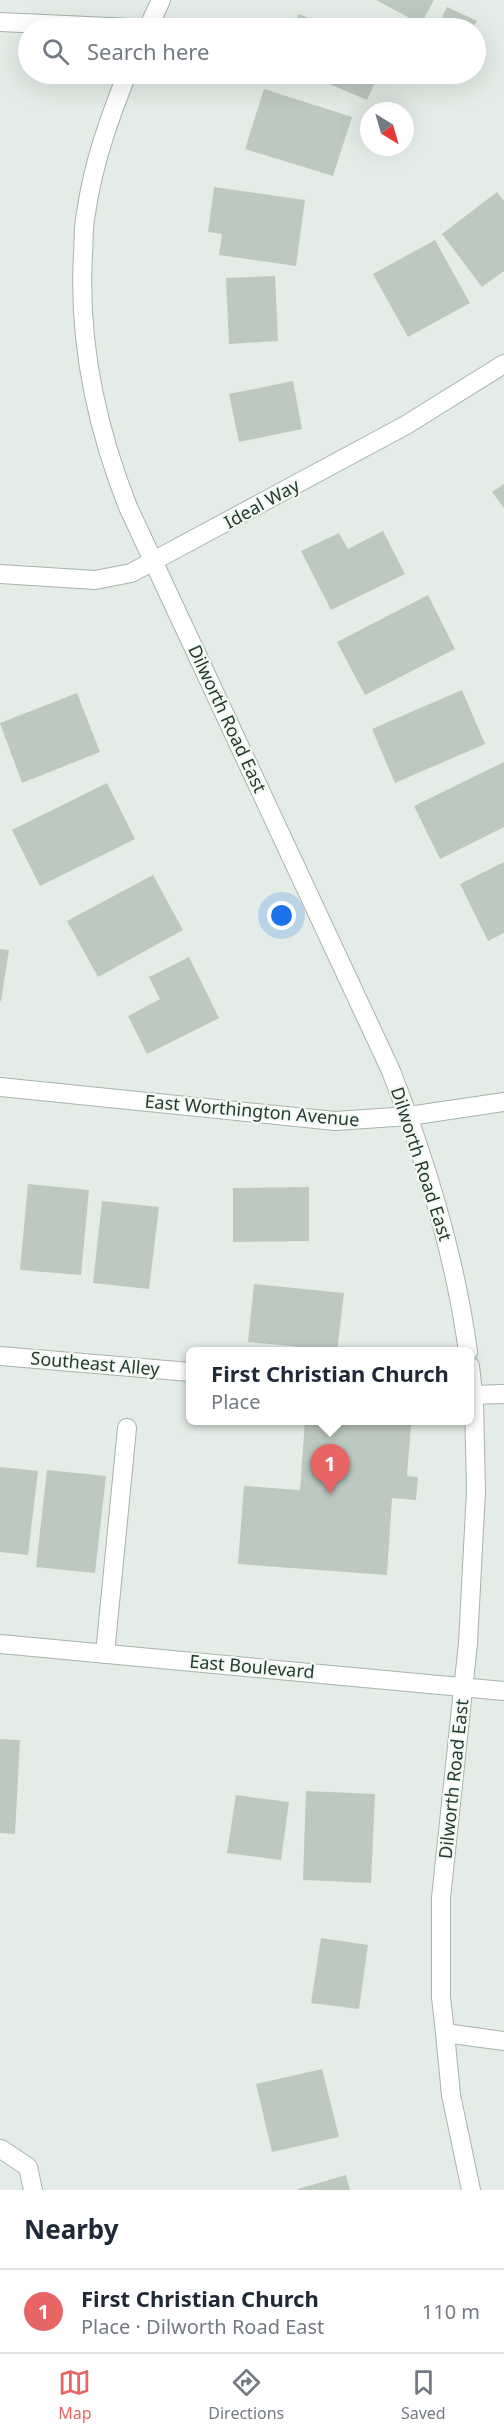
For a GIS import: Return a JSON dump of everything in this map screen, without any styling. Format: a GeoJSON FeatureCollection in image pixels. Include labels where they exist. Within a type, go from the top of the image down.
{"type":"FeatureCollection","features":[{"type":"Feature","properties":{"kind":"street"},"geometry":{"type":"LineString","coordinates":[[153,18],[161,0]]}},
{"type":"Feature","properties":{"kind":"street"},"geometry":{"type":"LineString","coordinates":[[0,22],[18,23]]}},
{"type":"Feature","properties":{"kind":"street","name":"Dilworth Road East"},"geometry":{"type":"LineString","coordinates":[[123,84],[109,119],[93,174],[85,215],[82,284],[84,329],[94,402],[115,473],[154,562],[391,1071],[409,1116],[441,1219],[467,1347]]}},
{"type":"Feature","properties":{"kind":"street","name":"Ideal Way"},"geometry":{"type":"LineString","coordinates":[[0,574],[95,580],[131,573],[406,425],[504,364]]}},
{"type":"Feature","properties":{"kind":"street","name":"East Worthington Avenue"},"geometry":{"type":"LineString","coordinates":[[0,1087],[335,1121],[409,1116],[504,1102]]}},
{"type":"Feature","properties":{"kind":"street","name":"Southeast Alley"},"geometry":{"type":"LineString","coordinates":[[0,1356],[186,1372]]}},
{"type":"Feature","properties":{"kind":"street"},"geometry":{"type":"LineString","coordinates":[[474,1395],[504,1394]]}},
{"type":"Feature","properties":{"kind":"street","name":"Dilworth Road East"},"geometry":{"type":"LineString","coordinates":[[471,2190],[451,2095],[441,1997],[441,1898],[468,1643],[476,1491],[473,1425]]}},
{"type":"Feature","properties":{"kind":"street"},"geometry":{"type":"LineString","coordinates":[[105,1653],[127,1428]]}},
{"type":"Feature","properties":{"kind":"street","name":"East Boulevard"},"geometry":{"type":"LineString","coordinates":[[0,1644],[504,1691]]}},
{"type":"Feature","properties":{"kind":"street"},"geometry":{"type":"LineString","coordinates":[[445,2033],[504,2041]]}},
{"type":"Feature","properties":{"kind":"street"},"geometry":{"type":"LineString","coordinates":[[1,2149],[28,2167],[33,2190]]}},
{"type":"Feature","properties":{"kind":"building"},"geometry":{"type":"Polygon","coordinates":[[[376,0],[434,0],[424,18],[410,18],[376,0]]]}},
{"type":"Feature","properties":{"kind":"building"},"geometry":{"type":"Polygon","coordinates":[[[447,7],[471,18],[442,18],[447,7]]]}},
{"type":"Feature","properties":{"kind":"building"},"geometry":{"type":"Polygon","coordinates":[[[299,14],[309,18],[297,18],[299,14]]]}},
{"type":"Feature","properties":{"kind":"building"},"geometry":{"type":"Polygon","coordinates":[[[329,84],[374,84],[367,100],[329,84]]]}},
{"type":"Feature","properties":{"kind":"building"},"geometry":{"type":"Polygon","coordinates":[[[264,89],[352,117],[333,176],[245,149],[264,89]]]}},
{"type":"Feature","properties":{"kind":"building"},"geometry":{"type":"Polygon","coordinates":[[[214,187],[305,200],[296,266],[219,255],[222,234],[208,232],[214,187]]]}},
{"type":"Feature","properties":{"kind":"building"},"geometry":{"type":"Polygon","coordinates":[[[497,192],[504,201],[504,271],[482,287],[442,234],[497,192]]]}},
{"type":"Feature","properties":{"kind":"building"},"geometry":{"type":"Polygon","coordinates":[[[435,240],[470,303],[408,337],[373,274],[435,240]]]}},
{"type":"Feature","properties":{"kind":"building"},"geometry":{"type":"Polygon","coordinates":[[[275,276],[278,341],[229,344],[226,278],[275,276]]]}},
{"type":"Feature","properties":{"kind":"building"},"geometry":{"type":"Polygon","coordinates":[[[293,381],[302,429],[239,442],[229,394],[293,381]]]}},
{"type":"Feature","properties":{"kind":"building"},"geometry":{"type":"Polygon","coordinates":[[[504,484],[504,508],[492,492],[504,484]]]}},
{"type":"Feature","properties":{"kind":"building"},"geometry":{"type":"Polygon","coordinates":[[[383,531],[405,574],[331,610],[301,551],[339,533],[348,549],[383,531]]]}},
{"type":"Feature","properties":{"kind":"building"},"geometry":{"type":"Polygon","coordinates":[[[428,595],[455,649],[365,695],[337,642],[428,595]]]}},
{"type":"Feature","properties":{"kind":"building"},"geometry":{"type":"Polygon","coordinates":[[[462,690],[485,744],[395,783],[372,729],[462,690]]]}},
{"type":"Feature","properties":{"kind":"building"},"geometry":{"type":"Polygon","coordinates":[[[77,693],[100,752],[22,783],[0,723],[77,693]]]}},
{"type":"Feature","properties":{"kind":"building"},"geometry":{"type":"Polygon","coordinates":[[[504,762],[504,827],[440,859],[414,806],[504,762]]]}},
{"type":"Feature","properties":{"kind":"building"},"geometry":{"type":"Polygon","coordinates":[[[107,783],[135,839],[40,886],[12,830],[107,783]]]}},
{"type":"Feature","properties":{"kind":"building"},"geometry":{"type":"Polygon","coordinates":[[[504,862],[504,933],[488,941],[460,884],[504,862]]]}},
{"type":"Feature","properties":{"kind":"building"},"geometry":{"type":"Polygon","coordinates":[[[153,875],[183,930],[98,977],[67,921],[153,875]]]}},
{"type":"Feature","properties":{"kind":"building"},"geometry":{"type":"Polygon","coordinates":[[[0,949],[9,950],[1,1001],[0,1001],[0,949]]]}},
{"type":"Feature","properties":{"kind":"building"},"geometry":{"type":"Polygon","coordinates":[[[189,957],[219,1018],[147,1054],[128,1016],[160,999],[149,977],[189,957]]]}},
{"type":"Feature","properties":{"kind":"building"},"geometry":{"type":"Polygon","coordinates":[[[28,1184],[89,1190],[81,1275],[20,1270],[28,1184]]]}},
{"type":"Feature","properties":{"kind":"building"},"geometry":{"type":"Polygon","coordinates":[[[309,1187],[309,1241],[233,1242],[233,1188],[309,1187]]]}},
{"type":"Feature","properties":{"kind":"building"},"geometry":{"type":"Polygon","coordinates":[[[102,1201],[159,1207],[149,1289],[93,1283],[102,1201]]]}},
{"type":"Feature","properties":{"kind":"building"},"geometry":{"type":"Polygon","coordinates":[[[254,1284],[344,1293],[338,1347],[300,1347],[248,1342],[254,1284]]]}},
{"type":"Feature","properties":{"kind":"building"},"geometry":{"type":"Polygon","coordinates":[[[305,1425],[411,1425],[407,1476],[418,1477],[416,1500],[392,1498],[387,1575],[238,1564],[244,1486],[300,1490],[305,1425]]]}},
{"type":"Feature","properties":{"kind":"building"},"geometry":{"type":"Polygon","coordinates":[[[0,1467],[38,1471],[28,1555],[0,1552],[0,1467]]]}},
{"type":"Feature","properties":{"kind":"building"},"geometry":{"type":"Polygon","coordinates":[[[47,1470],[106,1476],[95,1573],[36,1567],[47,1470]]]}},
{"type":"Feature","properties":{"kind":"building"},"geometry":{"type":"Polygon","coordinates":[[[0,1739],[20,1740],[15,1834],[0,1833],[0,1739]]]}},
{"type":"Feature","properties":{"kind":"building"},"geometry":{"type":"Polygon","coordinates":[[[306,1791],[375,1794],[371,1883],[303,1880],[306,1791]]]}},
{"type":"Feature","properties":{"kind":"building"},"geometry":{"type":"Polygon","coordinates":[[[236,1795],[289,1802],[281,1860],[227,1853],[236,1795]]]}},
{"type":"Feature","properties":{"kind":"building"},"geometry":{"type":"Polygon","coordinates":[[[321,1938],[368,1945],[359,2009],[311,2003],[321,1938]]]}},
{"type":"Feature","properties":{"kind":"building"},"geometry":{"type":"Polygon","coordinates":[[[322,2069],[339,2137],[272,2152],[256,2084],[322,2069]]]}},
{"type":"Feature","properties":{"kind":"building"},"geometry":{"type":"Polygon","coordinates":[[[346,2175],[350,2190],[298,2190],[298,2189],[346,2175]]]}},
{"type":"Feature","properties":{"kind":"place","name":"First Christian Church"},"geometry":{"type":"Point","coordinates":[330,1494]}}]}
